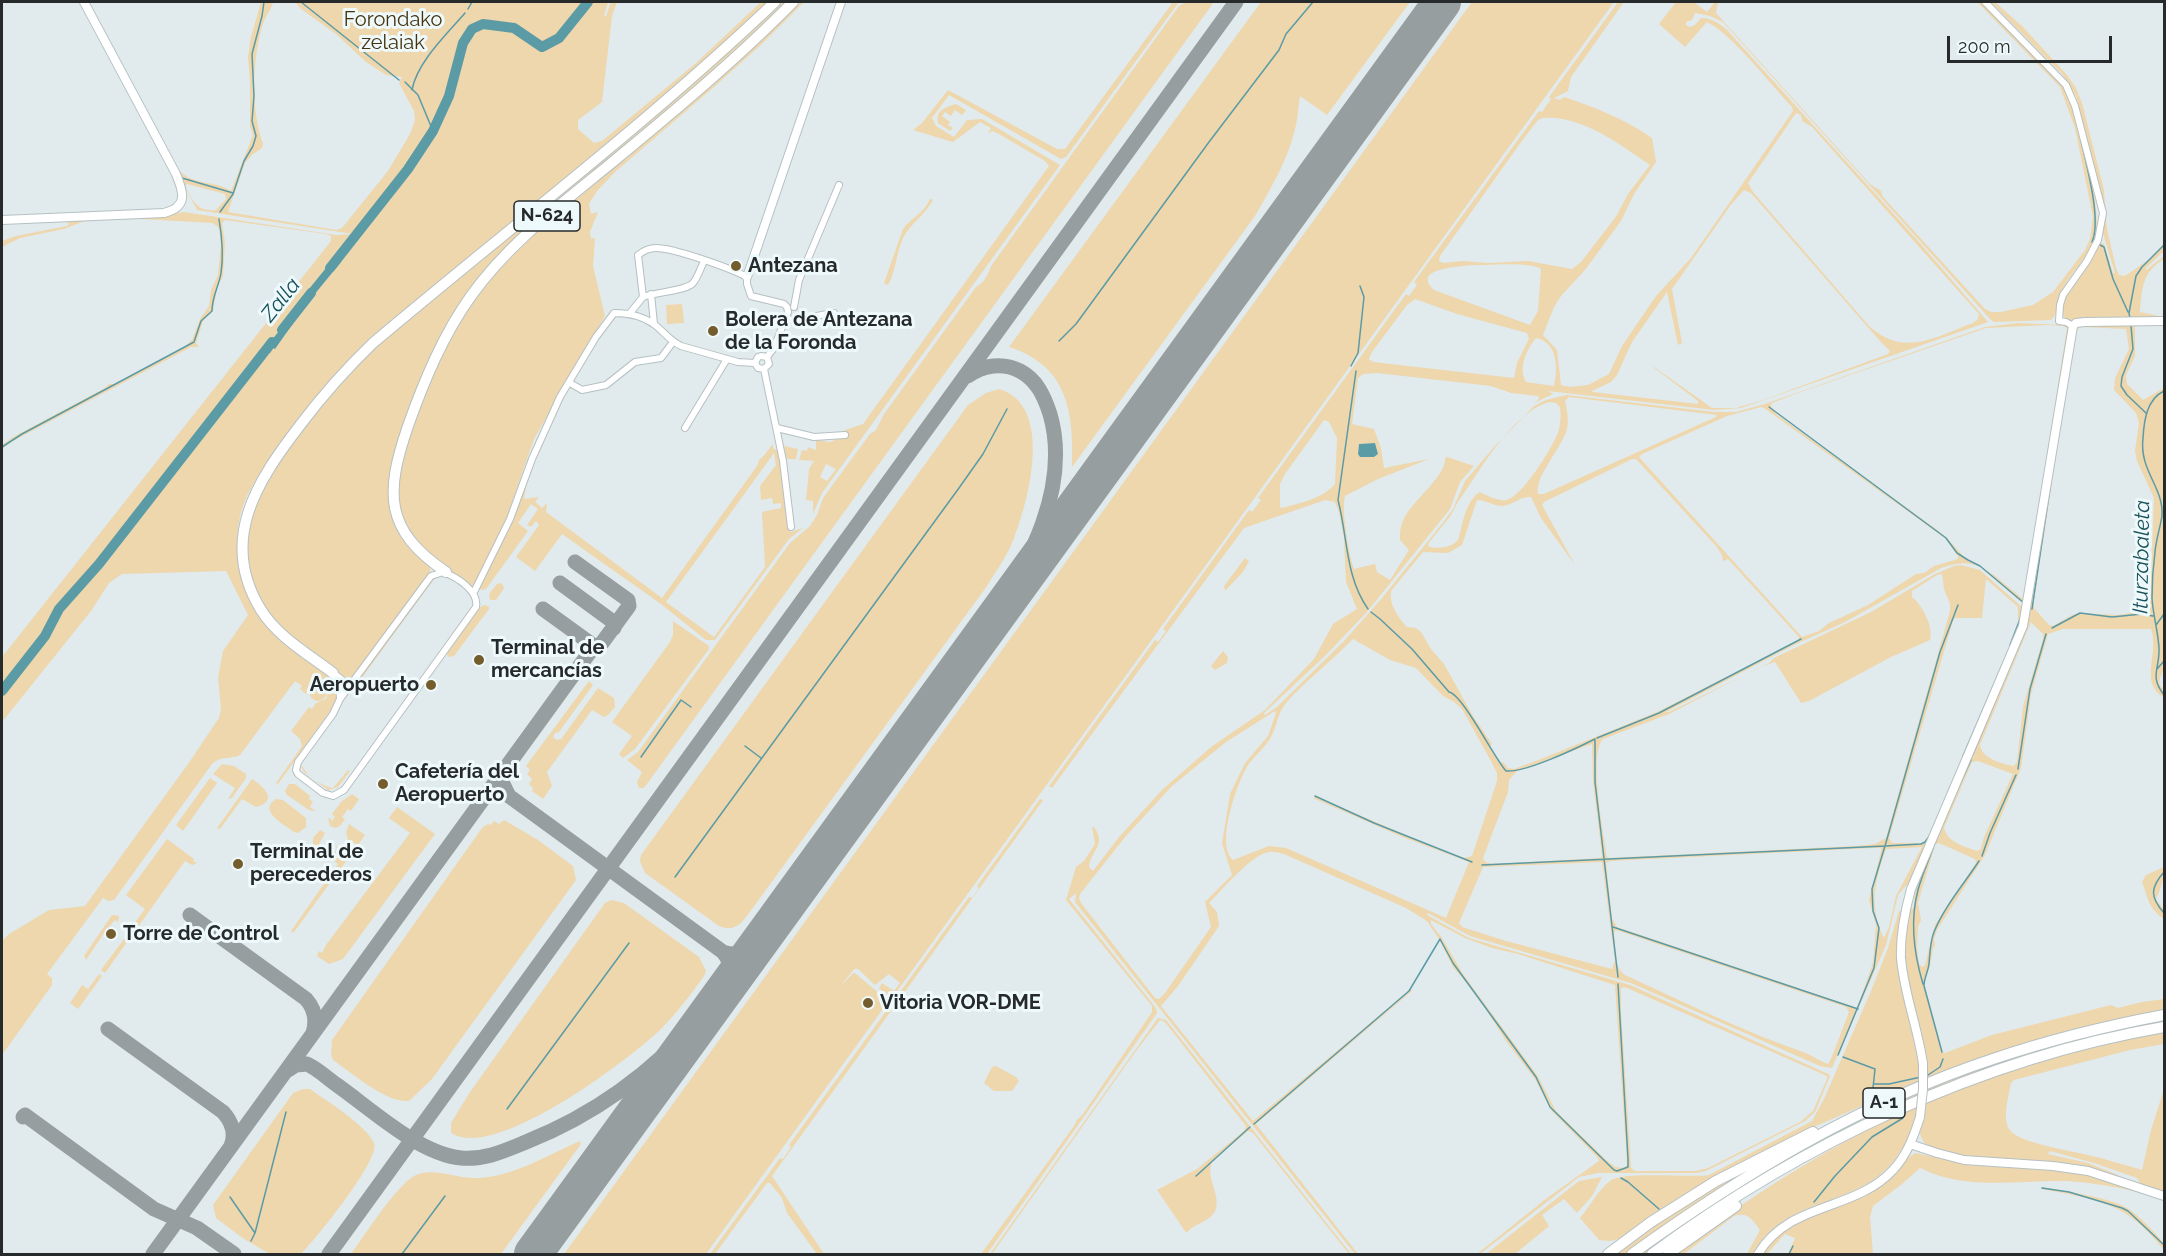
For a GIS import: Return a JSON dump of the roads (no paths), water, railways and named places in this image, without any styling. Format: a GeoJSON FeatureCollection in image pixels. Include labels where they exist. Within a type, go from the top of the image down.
{"type":"FeatureCollection","features":[{"type":"Feature","properties":{"kind":"highway","name":"N-624"},"geometry":{"type":"LineString","coordinates":[[333,673],[291,642],[272,624],[261,610],[248,584],[243,551],[244,522],[251,499],[267,471],[339,377],[374,343],[660,106],[775,2]]}},
{"type":"Feature","properties":{"kind":"highway","name":"N-624"},"geometry":{"type":"LineString","coordinates":[[446,572],[423,555],[407,538],[395,512],[393,487],[397,460],[409,423],[429,373],[458,317],[485,278],[525,235],[723,69],[793,2]]}},
{"type":"Feature","properties":{"kind":"highway","name":"A-1"},"geometry":{"type":"LineString","coordinates":[[1632,1254],[1711,1199],[1760,1169],[1871,1108],[1992,1059],[2105,1027],[2164,1015]]}},
{"type":"Feature","properties":{"kind":"highway","name":"A-1"},"geometry":{"type":"LineString","coordinates":[[1652,1254],[1718,1209],[1799,1160],[1876,1120],[1945,1089],[1998,1069],[2106,1039],[2164,1027]]}},
{"type":"Feature","properties":{"kind":"highway"},"geometry":{"type":"LineString","coordinates":[[1608,1254],[1651,1222],[1716,1181],[1806,1134],[1871,1108]]}},
{"type":"Feature","properties":{"kind":"highway"},"geometry":{"type":"LineString","coordinates":[[1668,1254],[1799,1160]]}},
{"type":"Feature","properties":{"kind":"street"},"geometry":{"type":"LineString","coordinates":[[2,220],[164,213],[176,209],[180,203],[183,189],[176,174],[84,2]]}},
{"type":"Feature","properties":{"kind":"street"},"geometry":{"type":"LineString","coordinates":[[811,316],[784,304],[751,296],[747,277],[840,2]]}},
{"type":"Feature","properties":{"kind":"street"},"geometry":{"type":"LineString","coordinates":[[1985,2],[2066,85],[2075,106],[2103,213],[2098,240],[2087,261],[2063,295],[2060,305],[2059,321],[2073,326]]}},
{"type":"Feature","properties":{"kind":"street"},"geometry":{"type":"LineString","coordinates":[[767,357],[774,348],[791,307],[799,280],[840,185]]}},
{"type":"Feature","properties":{"kind":"street"},"geometry":{"type":"LineString","coordinates":[[643,297],[638,255],[644,250],[656,248],[670,250],[747,277]]}},
{"type":"Feature","properties":{"kind":"street"},"geometry":{"type":"LineString","coordinates":[[630,314],[643,297],[685,288],[694,282],[704,261]]}},
{"type":"Feature","properties":{"kind":"street"},"geometry":{"type":"LineString","coordinates":[[651,294],[654,324]]}},
{"type":"Feature","properties":{"kind":"street"},"geometry":{"type":"LineString","coordinates":[[474,592],[446,572],[435,573],[431,576],[340,699],[333,714],[298,762],[296,770],[303,778],[323,793],[333,796],[344,790],[470,616],[477,604],[474,592],[510,519],[532,459],[560,397],[596,337],[614,313],[630,314],[654,324],[673,342],[738,362],[755,363]]}},
{"type":"Feature","properties":{"kind":"street"},"geometry":{"type":"LineString","coordinates":[[785,319],[795,320],[834,313]]}},
{"type":"Feature","properties":{"kind":"street"},"geometry":{"type":"LineString","coordinates":[[2073,326],[2080,322],[2164,321]]}},
{"type":"Feature","properties":{"kind":"street"},"geometry":{"type":"LineString","coordinates":[[1758,1254],[1771,1237],[1797,1217],[1855,1196],[1882,1181],[1903,1158],[1911,1144],[1920,1117],[1923,1064],[1901,958],[1902,928],[1906,906],[1911,889],[2023,626],[2073,326]]}},
{"type":"Feature","properties":{"kind":"street"},"geometry":{"type":"LineString","coordinates":[[570,383],[582,390],[606,385],[635,362],[661,358],[673,342]]}},
{"type":"Feature","properties":{"kind":"street"},"geometry":{"type":"LineString","coordinates":[[755,363],[758,357],[767,357]]}},
{"type":"Feature","properties":{"kind":"street"},"geometry":{"type":"LineString","coordinates":[[764,369],[769,364],[767,357]]}},
{"type":"Feature","properties":{"kind":"street"},"geometry":{"type":"LineString","coordinates":[[685,428],[727,359]]}},
{"type":"Feature","properties":{"kind":"street"},"geometry":{"type":"LineString","coordinates":[[755,363],[758,368],[764,369]]}},
{"type":"Feature","properties":{"kind":"street"},"geometry":{"type":"LineString","coordinates":[[764,369],[777,428],[791,527]]}},
{"type":"Feature","properties":{"kind":"street"},"geometry":{"type":"LineString","coordinates":[[777,428],[814,437],[845,435]]}},
{"type":"Feature","properties":{"kind":"street"},"geometry":{"type":"LineString","coordinates":[[333,673],[345,682],[348,690]]}},
{"type":"Feature","properties":{"kind":"street"},"geometry":{"type":"LineString","coordinates":[[333,673],[339,686],[340,699]]}},
{"type":"Feature","properties":{"kind":"street"},"geometry":{"type":"LineString","coordinates":[[1911,1144],[1944,1156],[1964,1160],[2053,1166],[2088,1171],[2164,1196]]}},
{"type":"Feature","properties":{"kind":"water"},"geometry":{"type":"Polygon","coordinates":[[[335,257],[341,262],[305,306],[300,300],[335,257]]]}},
{"type":"Feature","properties":{"kind":"water"},"geometry":{"type":"Polygon","coordinates":[[[288,320],[294,322],[275,349],[273,348],[270,353],[262,352],[288,320]]]}},
{"type":"Feature","properties":{"kind":"water"},"geometry":{"type":"Polygon","coordinates":[[[1375,443],[1378,454],[1374,457],[1360,457],[1359,444],[1375,443]]]}},
{"type":"Feature","properties":{"kind":"waterway"},"geometry":{"type":"LineString","coordinates":[[220,212],[233,194],[244,161],[256,136],[252,121],[254,96],[252,54],[264,2]]}},
{"type":"Feature","properties":{"kind":"waterway"},"geometry":{"type":"LineString","coordinates":[[301,2],[399,80]]}},
{"type":"Feature","properties":{"kind":"waterway"},"geometry":{"type":"LineString","coordinates":[[468,9],[472,2]]}},
{"type":"Feature","properties":{"kind":"waterway","name":"Zalla"},"geometry":{"type":"LineString","coordinates":[[330,268],[408,169],[433,131],[449,96],[463,43],[472,29],[483,24],[514,28],[542,47],[559,38],[588,2]]}},
{"type":"Feature","properties":{"kind":"waterway"},"geometry":{"type":"LineString","coordinates":[[1059,341],[1076,324],[1279,50],[1286,34],[1313,2]]}},
{"type":"Feature","properties":{"kind":"waterway"},"geometry":{"type":"LineString","coordinates":[[412,90],[426,59],[465,13]]}},
{"type":"Feature","properties":{"kind":"waterway"},"geometry":{"type":"LineString","coordinates":[[405,82],[418,95],[433,131]]}},
{"type":"Feature","properties":{"kind":"waterway"},"geometry":{"type":"LineString","coordinates":[[2081,140],[2094,206],[2095,232],[2092,242]]}},
{"type":"Feature","properties":{"kind":"waterway"},"geometry":{"type":"LineString","coordinates":[[182,178],[233,193]]}},
{"type":"Feature","properties":{"kind":"waterway"},"geometry":{"type":"LineString","coordinates":[[2,447],[22,434],[194,342],[201,321],[212,311],[220,278],[222,239],[219,219]]}},
{"type":"Feature","properties":{"kind":"waterway"},"geometry":{"type":"LineString","coordinates":[[2100,245],[2104,247],[2113,279],[2128,312]]}},
{"type":"Feature","properties":{"kind":"waterway"},"geometry":{"type":"LineString","coordinates":[[2130,319],[2129,313],[2136,276],[2164,245]]}},
{"type":"Feature","properties":{"kind":"waterway"},"geometry":{"type":"LineString","coordinates":[[1351,366],[1358,353],[1364,297],[1360,286]]}},
{"type":"Feature","properties":{"kind":"waterway","name":"Zalla"},"geometry":{"type":"LineString","coordinates":[[282,330],[311,293]]}},
{"type":"Feature","properties":{"kind":"waterway"},"geometry":{"type":"LineString","coordinates":[[2131,326],[2133,349],[2122,377],[2121,386],[2146,413]]}},
{"type":"Feature","properties":{"kind":"waterway","name":"Zalla"},"geometry":{"type":"LineString","coordinates":[[2,691],[45,636],[59,609],[99,564],[272,342]]}},
{"type":"Feature","properties":{"kind":"waterway"},"geometry":{"type":"LineString","coordinates":[[1356,371],[1338,500],[1351,570],[1368,609]]}},
{"type":"Feature","properties":{"kind":"waterway","name":"Iturzabaleta"},"geometry":{"type":"LineString","coordinates":[[2164,391],[2150,405],[2144,424],[2143,438],[2145,460],[2162,506],[2156,543],[2152,598],[2159,648],[2156,677],[2164,695]]}},
{"type":"Feature","properties":{"kind":"waterway"},"geometry":{"type":"LineString","coordinates":[[1769,407],[1946,538],[1957,553],[1980,566],[2024,603]]}},
{"type":"Feature","properties":{"kind":"waterway"},"geometry":{"type":"LineString","coordinates":[[675,877],[959,488],[983,454],[1007,409]]}},
{"type":"Feature","properties":{"kind":"waterway"},"geometry":{"type":"LineString","coordinates":[[2032,609],[2050,488]]}},
{"type":"Feature","properties":{"kind":"waterway"},"geometry":{"type":"LineString","coordinates":[[1930,835],[1921,844],[1885,846],[1940,652],[1958,605]]}},
{"type":"Feature","properties":{"kind":"waterway"},"geometry":{"type":"LineString","coordinates":[[1371,612],[1412,649],[1462,704],[1506,771],[1515,771],[1538,764],[1595,739],[1595,782],[1618,977]]}},
{"type":"Feature","properties":{"kind":"waterway"},"geometry":{"type":"LineString","coordinates":[[2052,628],[2080,613],[2112,617],[2142,614],[2153,616]]}},
{"type":"Feature","properties":{"kind":"waterway"},"geometry":{"type":"LineString","coordinates":[[2156,625],[2164,614]]}},
{"type":"Feature","properties":{"kind":"waterway"},"geometry":{"type":"LineString","coordinates":[[2010,645],[2020,619]]}},
{"type":"Feature","properties":{"kind":"waterway"},"geometry":{"type":"LineString","coordinates":[[2018,769],[2030,689],[2046,634]]}},
{"type":"Feature","properties":{"kind":"waterway"},"geometry":{"type":"LineString","coordinates":[[1597,738],[1659,713],[1801,639]]}},
{"type":"Feature","properties":{"kind":"waterway"},"geometry":{"type":"LineString","coordinates":[[1963,756],[2004,661]]}},
{"type":"Feature","properties":{"kind":"waterway","name":"Iturzabaleta"},"geometry":{"type":"LineString","coordinates":[[2157,669],[2164,661]]}},
{"type":"Feature","properties":{"kind":"waterway"},"geometry":{"type":"LineString","coordinates":[[1973,754],[2009,668]]}},
{"type":"Feature","properties":{"kind":"waterway"},"geometry":{"type":"LineString","coordinates":[[641,757],[681,700],[691,707]]}},
{"type":"Feature","properties":{"kind":"waterway"},"geometry":{"type":"LineString","coordinates":[[745,746],[761,758]]}},
{"type":"Feature","properties":{"kind":"waterway"},"geometry":{"type":"LineString","coordinates":[[1959,786],[1971,760]]}},
{"type":"Feature","properties":{"kind":"waterway"},"geometry":{"type":"LineString","coordinates":[[1982,856],[2016,775]]}},
{"type":"Feature","properties":{"kind":"waterway"},"geometry":{"type":"LineString","coordinates":[[1315,796],[1374,823],[1472,862]]}},
{"type":"Feature","properties":{"kind":"waterway"},"geometry":{"type":"LineString","coordinates":[[1923,984],[1915,949],[1914,913],[1920,884],[1934,845]]}},
{"type":"Feature","properties":{"kind":"waterway"},"geometry":{"type":"LineString","coordinates":[[1482,865],[1885,846],[1872,889],[1873,911],[1879,928],[1874,968],[1838,1055]]}},
{"type":"Feature","properties":{"kind":"waterway"},"geometry":{"type":"LineString","coordinates":[[1942,1052],[1924,986],[1932,940],[1943,914],[1979,861]]}},
{"type":"Feature","properties":{"kind":"waterway","name":"Iturzabaleta"},"geometry":{"type":"LineString","coordinates":[[2164,872],[2154,888],[2154,897],[2164,913]]}},
{"type":"Feature","properties":{"kind":"waterway"},"geometry":{"type":"LineString","coordinates":[[1613,927],[1858,1009]]}},
{"type":"Feature","properties":{"kind":"waterway"},"geometry":{"type":"LineString","coordinates":[[1254,1124],[1409,991],[1440,939],[1453,963],[1536,1077],[1550,1107],[1614,1170],[1628,1167],[1618,984]]}},
{"type":"Feature","properties":{"kind":"waterway"},"geometry":{"type":"LineString","coordinates":[[507,1109],[629,943]]}},
{"type":"Feature","properties":{"kind":"waterway"},"geometry":{"type":"LineString","coordinates":[[1843,1057],[1875,1069],[1873,1088],[1869,1098]]}},
{"type":"Feature","properties":{"kind":"waterway"},"geometry":{"type":"LineString","coordinates":[[1928,1075],[1940,1067],[1943,1059]]}},
{"type":"Feature","properties":{"kind":"waterway"},"geometry":{"type":"LineString","coordinates":[[1874,1084],[1889,1084],[1921,1077]]}},
{"type":"Feature","properties":{"kind":"waterway"},"geometry":{"type":"LineString","coordinates":[[251,1241],[286,1112]]}},
{"type":"Feature","properties":{"kind":"waterway"},"geometry":{"type":"LineString","coordinates":[[1814,1202],[1872,1137],[1903,1118]]}},
{"type":"Feature","properties":{"kind":"waterway"},"geometry":{"type":"LineString","coordinates":[[1196,1176],[1250,1127]]}},
{"type":"Feature","properties":{"kind":"waterway"},"geometry":{"type":"LineString","coordinates":[[1621,1178],[1659,1209]]}},
{"type":"Feature","properties":{"kind":"waterway"},"geometry":{"type":"LineString","coordinates":[[2042,1188],[2069,1192],[2122,1208],[2164,1245]]}},
{"type":"Feature","properties":{"kind":"waterway"},"geometry":{"type":"LineString","coordinates":[[402,1254],[445,1196]]}},
{"type":"Feature","properties":{"kind":"waterway"},"geometry":{"type":"LineString","coordinates":[[230,1197],[255,1233]]}},
{"type":"Feature","properties":{"kind":"waterway"},"geometry":{"type":"LineString","coordinates":[[1789,1254],[1793,1246]]}},
{"type":"Feature","properties":{"kind":"place","name":"Antezana"},"geometry":{"type":"Point","coordinates":[736,266]}},
{"type":"Feature","properties":{"kind":"place","name":"Bolera de Antezana de la Foronda"},"geometry":{"type":"Point","coordinates":[713,331]}},
{"type":"Feature","properties":{"kind":"place","name":"Terminal de mercancías"},"geometry":{"type":"Point","coordinates":[479,660]}},
{"type":"Feature","properties":{"kind":"place","name":"Aeropuerto"},"geometry":{"type":"Point","coordinates":[431,685]}},
{"type":"Feature","properties":{"kind":"place","name":"Cafetería del Aeropuerto"},"geometry":{"type":"Point","coordinates":[383,784]}},
{"type":"Feature","properties":{"kind":"place","name":"Terminal de perecederos"},"geometry":{"type":"Point","coordinates":[238,864]}},
{"type":"Feature","properties":{"kind":"place","name":"Torre de Control"},"geometry":{"type":"Point","coordinates":[111,934]}},
{"type":"Feature","properties":{"kind":"place","name":"Vitoria VOR-DME"},"geometry":{"type":"Point","coordinates":[868,1003]}},
{"type":"Feature","properties":{"kind":"park label","name":"Forondako zelaiak"},"geometry":{"type":"Point","coordinates":[393,32]}}]}
